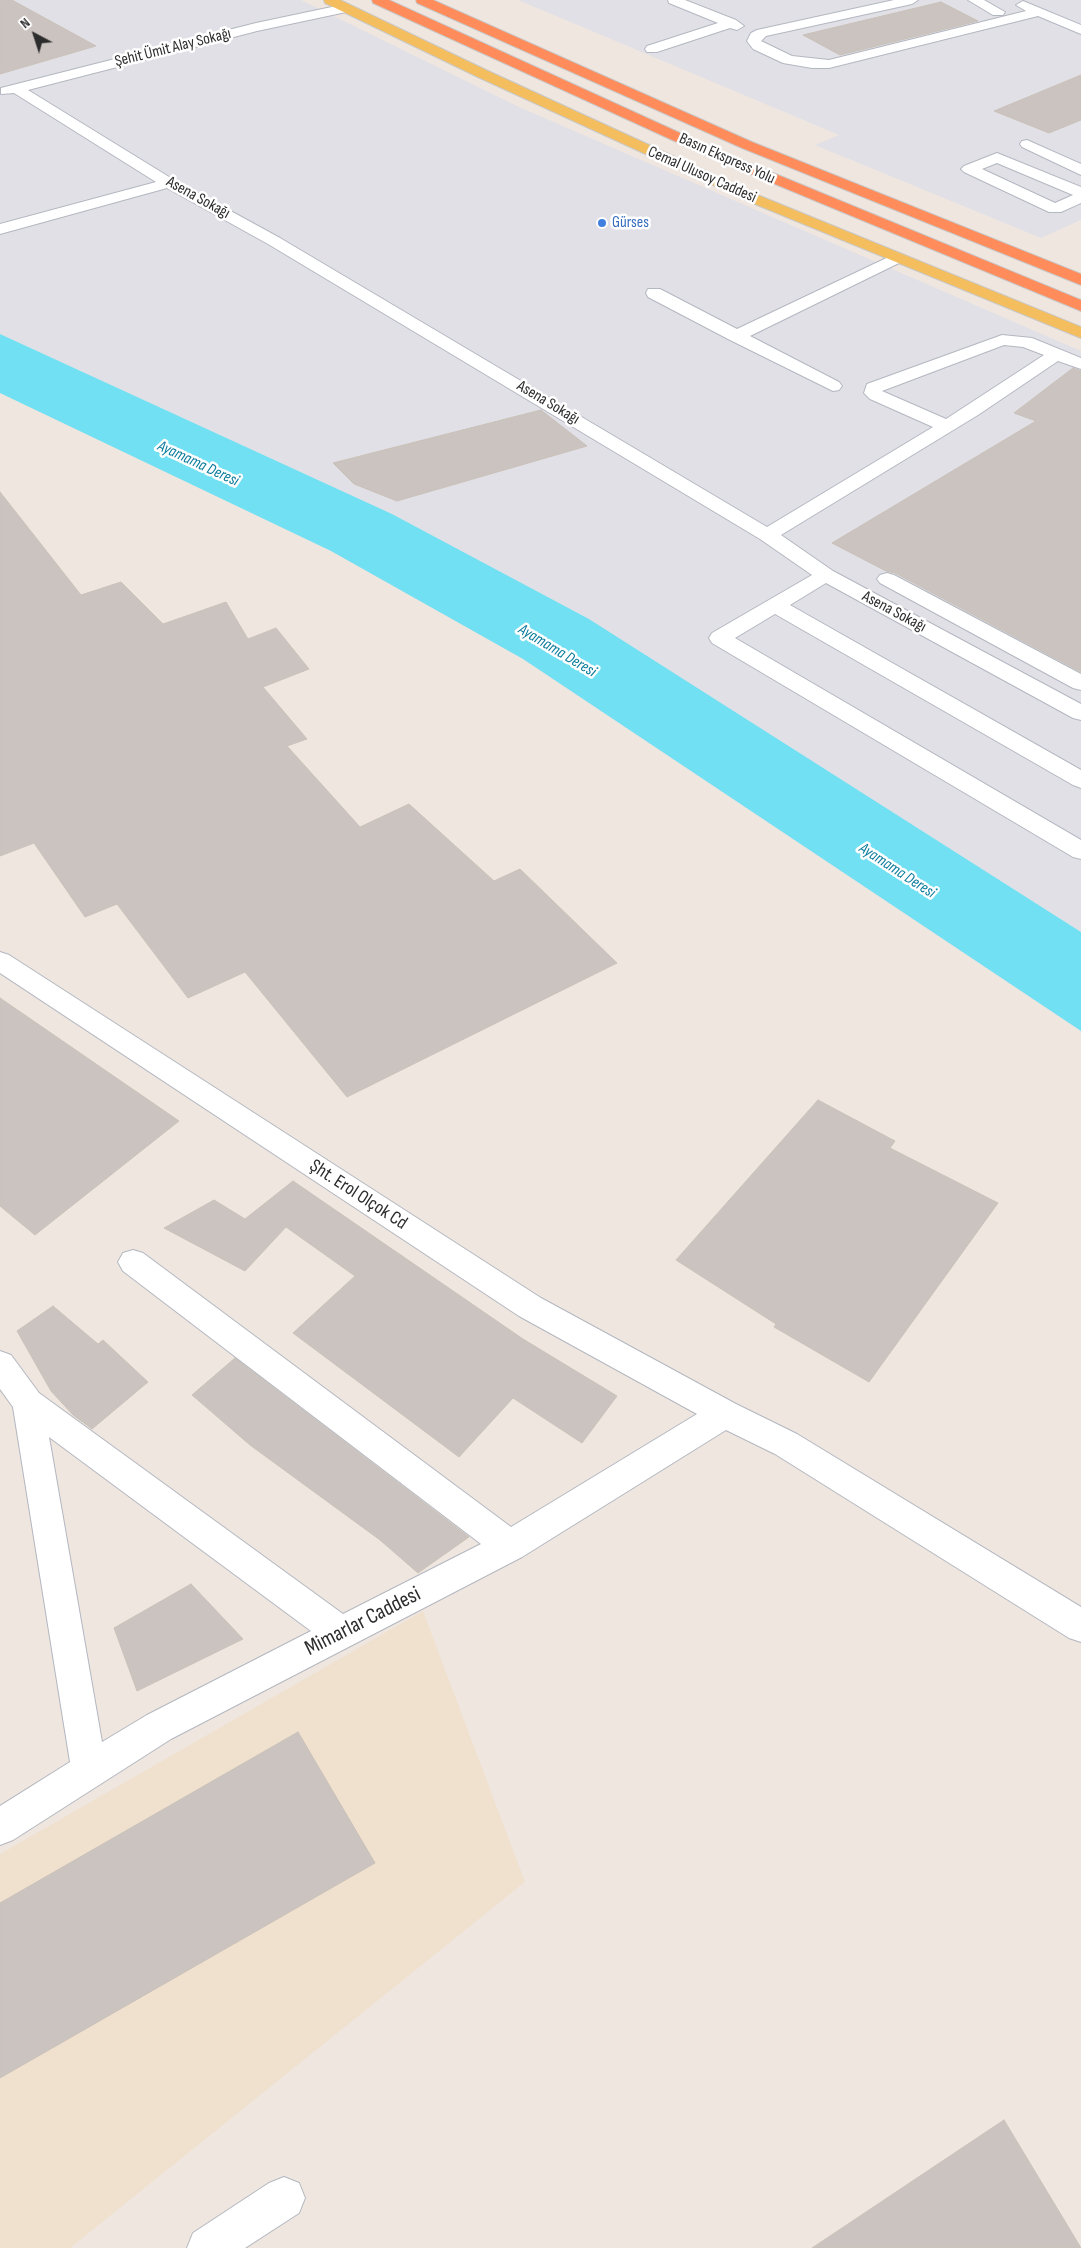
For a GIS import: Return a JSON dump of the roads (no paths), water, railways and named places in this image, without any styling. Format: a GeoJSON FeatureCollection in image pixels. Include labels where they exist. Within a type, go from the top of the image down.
{"type":"FeatureCollection","features":[{"type":"Feature","properties":{"kind":"highway","name":"Basın Ekspress Yolu"},"geometry":{"type":"LineString","coordinates":[[378,0],[701,148],[1081,306]]}},
{"type":"Feature","properties":{"kind":"highway","name":"Basın Ekspress Yolu"},"geometry":{"type":"LineString","coordinates":[[422,0],[630,94],[879,200],[1081,280]]}},
{"type":"Feature","properties":{"kind":"highway"},"geometry":{"type":"LineString","coordinates":[[879,200],[943,216],[1081,266]]}},
{"type":"Feature","properties":{"kind":"main road","name":"Cemal Ulusoy Caddesi"},"geometry":{"type":"LineString","coordinates":[[330,0],[632,144],[755,199],[1081,333]]}},
{"type":"Feature","properties":{"kind":"street"},"geometry":{"type":"LineString","coordinates":[[674,0],[754,38],[758,46],[788,60],[812,64],[829,64],[1039,12]]}},
{"type":"Feature","properties":{"kind":"street"},"geometry":{"type":"LineString","coordinates":[[754,38],[762,33],[912,0]]}},
{"type":"Feature","properties":{"kind":"street"},"geometry":{"type":"LineString","coordinates":[[974,0],[998,12]]}},
{"type":"Feature","properties":{"kind":"street"},"geometry":{"type":"LineString","coordinates":[[1010,0],[1081,30]]}},
{"type":"Feature","properties":{"kind":"street","name":"Şehit Ümit Alay Sokağı"},"geometry":{"type":"LineString","coordinates":[[8,91],[256,27],[346,8]]}},
{"type":"Feature","properties":{"kind":"street"},"geometry":{"type":"LineString","coordinates":[[652,49],[737,30]]}},
{"type":"Feature","properties":{"kind":"street","name":"Asena Sokağı"},"geometry":{"type":"LineString","coordinates":[[8,91],[274,241],[767,535],[826,575],[1081,713]]}},
{"type":"Feature","properties":{"kind":"street"},"geometry":{"type":"LineString","coordinates":[[1027,144],[1081,170]]}},
{"type":"Feature","properties":{"kind":"street"},"geometry":{"type":"LineString","coordinates":[[1081,193],[997,158],[969,169],[1055,209],[1081,197]]}},
{"type":"Feature","properties":{"kind":"street"},"geometry":{"type":"LineString","coordinates":[[0,229],[169,183]]}},
{"type":"Feature","properties":{"kind":"street"},"geometry":{"type":"LineString","coordinates":[[736,336],[897,258]]}},
{"type":"Feature","properties":{"kind":"street"},"geometry":{"type":"LineString","coordinates":[[654,293],[834,386]]}},
{"type":"Feature","properties":{"kind":"street"},"geometry":{"type":"LineString","coordinates":[[947,426],[876,395],[873,393],[873,388],[1002,340],[1026,342],[1081,364]]}},
{"type":"Feature","properties":{"kind":"street"},"geometry":{"type":"LineString","coordinates":[[767,535],[947,426],[1056,355]]}},
{"type":"Feature","properties":{"kind":"street"},"geometry":{"type":"LineString","coordinates":[[826,575],[720,638],[1081,851]]}},
{"type":"Feature","properties":{"kind":"street"},"geometry":{"type":"LineString","coordinates":[[887,579],[1081,684]]}},
{"type":"Feature","properties":{"kind":"street"},"geometry":{"type":"LineString","coordinates":[[774,606],[1081,780]]}},
{"type":"Feature","properties":{"kind":"street","name":"Şht. Erol Olçok Cd"},"geometry":{"type":"LineString","coordinates":[[0,961],[530,1307],[725,1414],[786,1444],[1081,1626]]}},
{"type":"Feature","properties":{"kind":"street"},"geometry":{"type":"LineString","coordinates":[[133,1262],[510,1546]]}},
{"type":"Feature","properties":{"kind":"street"},"geometry":{"type":"LineString","coordinates":[[0,1364],[28,1403],[341,1633]]}},
{"type":"Feature","properties":{"kind":"street"},"geometry":{"type":"LineString","coordinates":[[28,1403],[89,1771]]}},
{"type":"Feature","properties":{"kind":"street","name":"Mimarlar Caddesi"},"geometry":{"type":"LineString","coordinates":[[0,1827],[158,1727],[510,1546],[725,1414]]}},
{"type":"Feature","properties":{"kind":"street"},"geometry":{"type":"LineString","coordinates":[[208,2248],[284,2198]]}},
{"type":"Feature","properties":{"kind":"water","name":"Ayamama Deresi"},"geometry":{"type":"Polygon","coordinates":[[[0,334],[392,514],[589,619],[1081,932],[1081,1031],[523,659],[331,551],[0,393],[0,334]]]}},
{"type":"Feature","properties":{"kind":"place","name":"Gürses"},"geometry":{"type":"Point","coordinates":[602,223]}}]}
